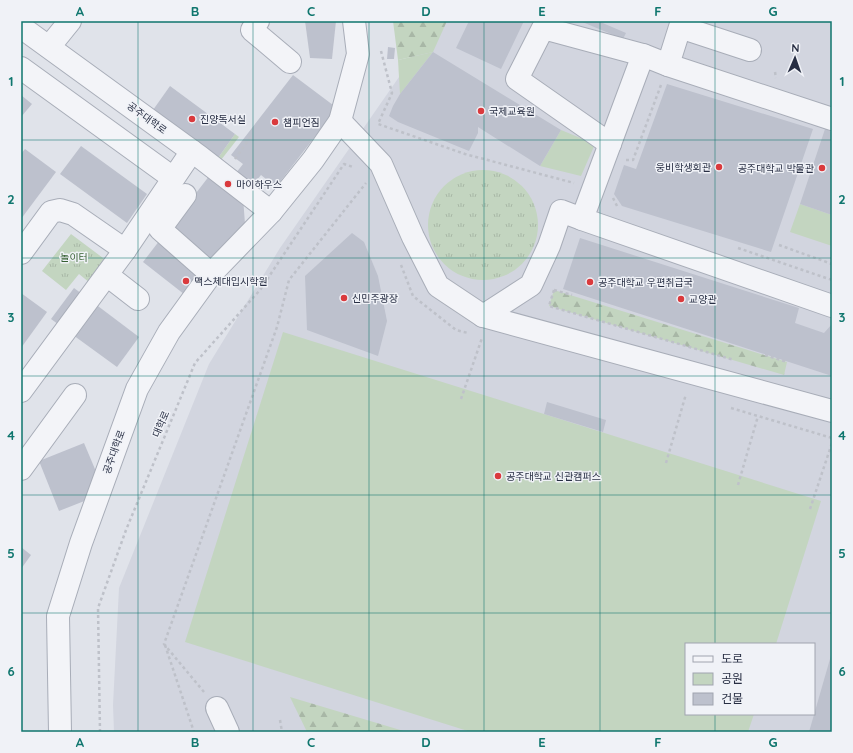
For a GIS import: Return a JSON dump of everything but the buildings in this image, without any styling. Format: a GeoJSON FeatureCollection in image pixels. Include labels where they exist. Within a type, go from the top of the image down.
{"type":"FeatureCollection","features":[{"type":"Feature","properties":{"kind":"street"},"geometry":{"type":"LineString","coordinates":[[49,47],[70,21]]}},
{"type":"Feature","properties":{"kind":"street"},"geometry":{"type":"LineString","coordinates":[[258,21],[252,30],[290,62]]}},
{"type":"Feature","properties":{"kind":"street","name":"공주대학로"},"geometry":{"type":"LineString","coordinates":[[60,732],[58,616],[81,543],[137,389],[169,332],[211,274],[271,212],[313,160],[340,121],[358,54],[354,21]]}},
{"type":"Feature","properties":{"kind":"street","name":"공주대학로"},"geometry":{"type":"LineString","coordinates":[[21,27],[192,151],[271,212]]}},
{"type":"Feature","properties":{"kind":"street"},"geometry":{"type":"LineString","coordinates":[[616,152],[517,79],[543,28],[643,55],[665,74],[832,119]]}},
{"type":"Feature","properties":{"kind":"street"},"geometry":{"type":"LineString","coordinates":[[665,74],[680,28],[750,50]]}},
{"type":"Feature","properties":{"kind":"street"},"geometry":{"type":"LineString","coordinates":[[582,219],[616,152],[643,55]]}},
{"type":"Feature","properties":{"kind":"street"},"geometry":{"type":"LineString","coordinates":[[21,68],[179,187]]}},
{"type":"Feature","properties":{"kind":"street"},"geometry":{"type":"LineString","coordinates":[[340,121],[381,164],[413,237],[438,286],[482,316],[832,411]]}},
{"type":"Feature","properties":{"kind":"street"},"geometry":{"type":"LineString","coordinates":[[192,151],[179,187],[155,236],[211,274]]}},
{"type":"Feature","properties":{"kind":"street"},"geometry":{"type":"LineString","coordinates":[[21,391],[125,250],[179,187]]}},
{"type":"Feature","properties":{"kind":"street"},"geometry":{"type":"LineString","coordinates":[[21,253],[51,212],[60,210],[73,214],[125,250]]}},
{"type":"Feature","properties":{"kind":"street"},"geometry":{"type":"LineString","coordinates":[[482,316],[531,285],[549,246],[560,211],[832,306]]}},
{"type":"Feature","properties":{"kind":"street"},"geometry":{"type":"LineString","coordinates":[[107,275],[138,299]]}},
{"type":"Feature","properties":{"kind":"street"},"geometry":{"type":"LineString","coordinates":[[21,469],[74,395]]}},
{"type":"Feature","properties":{"kind":"street"},"geometry":{"type":"LineString","coordinates":[[217,708],[228,732]]}},
{"type":"Feature","properties":{"kind":"path"},"geometry":{"type":"LineString","coordinates":[[382,55],[392,94],[378,124],[465,154],[578,184]]}},
{"type":"Feature","properties":{"kind":"path"},"geometry":{"type":"LineString","coordinates":[[616,152],[633,160],[665,74]]}},
{"type":"Feature","properties":{"kind":"path"},"geometry":{"type":"LineString","coordinates":[[234,161],[252,135]]}},
{"type":"Feature","properties":{"kind":"path","name":"대학로"},"geometry":{"type":"LineString","coordinates":[[100,732],[98,608],[126,530],[195,363],[260,290],[344,164]]}},
{"type":"Feature","properties":{"kind":"path"},"geometry":{"type":"LineString","coordinates":[[194,732],[164,644],[277,326],[290,280],[381,164]]}},
{"type":"Feature","properties":{"kind":"path"},"geometry":{"type":"LineString","coordinates":[[610,193],[619,210]]}},
{"type":"Feature","properties":{"kind":"path"},"geometry":{"type":"LineString","coordinates":[[779,245],[832,264],[832,267]]}},
{"type":"Feature","properties":{"kind":"path"},"geometry":{"type":"LineString","coordinates":[[738,248],[832,280]]}},
{"type":"Feature","properties":{"kind":"path"},"geometry":{"type":"LineString","coordinates":[[554,290],[572,295]]}},
{"type":"Feature","properties":{"kind":"path"},"geometry":{"type":"LineString","coordinates":[[549,306],[739,362]]}},
{"type":"Feature","properties":{"kind":"path"},"geometry":{"type":"LineString","coordinates":[[461,398],[482,337]]}},
{"type":"Feature","properties":{"kind":"path"},"geometry":{"type":"LineString","coordinates":[[765,355],[787,362]]}},
{"type":"Feature","properties":{"kind":"path"},"geometry":{"type":"LineString","coordinates":[[666,462],[686,394]]}},
{"type":"Feature","properties":{"kind":"path"},"geometry":{"type":"LineString","coordinates":[[738,485],[758,416]]}},
{"type":"Feature","properties":{"kind":"path"},"geometry":{"type":"LineString","coordinates":[[810,509],[832,443]]}},
{"type":"Feature","properties":{"kind":"path"},"geometry":{"type":"LineString","coordinates":[[164,644],[217,708]]}},
{"type":"Feature","properties":{"kind":"path"},"geometry":{"type":"LineString","coordinates":[[280,720],[282,732]]}},
{"type":"Feature","properties":{"kind":"shaded area","name":"공주대학교 신관캠퍼스"},"geometry":{"type":"Polygon","coordinates":[[[438,21],[832,21],[832,732],[114,732],[113,705],[119,588],[209,364],[280,248],[438,21]]]}},
{"type":"Feature","properties":{"kind":"green space"},"geometry":{"type":"Polygon","coordinates":[[[393,21],[447,21],[433,52],[398,60],[393,21]]]}},
{"type":"Feature","properties":{"kind":"green space"},"geometry":{"type":"Polygon","coordinates":[[[433,52],[400,94],[398,60],[433,52]]]}},
{"type":"Feature","properties":{"kind":"green space"},"geometry":{"type":"Polygon","coordinates":[[[561,130],[595,144],[581,176],[540,166],[561,130]]]}},
{"type":"Feature","properties":{"kind":"green space"},"geometry":{"type":"Polygon","coordinates":[[[235,134],[239,137],[221,160],[218,158],[235,134]]]}},
{"type":"Feature","properties":{"kind":"green space"},"geometry":{"type":"Polygon","coordinates":[[[483,170],[504,174],[514,179],[522,186],[529,194],[534,204],[538,225],[534,246],[529,256],[522,264],[514,271],[504,276],[483,280],[462,276],[452,271],[444,264],[437,256],[432,246],[428,225],[432,204],[437,194],[444,186],[452,179],[462,174],[483,170]]]}},
{"type":"Feature","properties":{"kind":"green space"},"geometry":{"type":"Polygon","coordinates":[[[800,204],[832,215],[832,246],[790,232],[800,204]]]}},
{"type":"Feature","properties":{"kind":"green space","name":"놀이터"},"geometry":{"type":"Polygon","coordinates":[[[71,234],[107,261],[90,283],[79,274],[66,290],[42,271],[71,234]]]}},
{"type":"Feature","properties":{"kind":"green space"},"geometry":{"type":"Polygon","coordinates":[[[554,290],[787,362],[784,375],[549,306],[554,290]]]}},
{"type":"Feature","properties":{"kind":"green space"},"geometry":{"type":"Polygon","coordinates":[[[283,332],[821,501],[776,643],[685,643],[685,715],[754,715],[748,732],[471,732],[185,642],[283,332]]]}},
{"type":"Feature","properties":{"kind":"green space"},"geometry":{"type":"Polygon","coordinates":[[[290,697],[407,732],[307,732],[290,697]]]}},
{"type":"Feature","properties":{"kind":"place","name":"국제교육원"},"geometry":{"type":"Point","coordinates":[481,111]}},
{"type":"Feature","properties":{"kind":"place","name":"진양독서실"},"geometry":{"type":"Point","coordinates":[192,119]}},
{"type":"Feature","properties":{"kind":"place","name":"챔피언짐"},"geometry":{"type":"Point","coordinates":[275,122]}},
{"type":"Feature","properties":{"kind":"place","name":"웅비학생회관"},"geometry":{"type":"Point","coordinates":[719,167]}},
{"type":"Feature","properties":{"kind":"place","name":"공주대학교 박물관"},"geometry":{"type":"Point","coordinates":[822,168]}},
{"type":"Feature","properties":{"kind":"place","name":"마이하우스"},"geometry":{"type":"Point","coordinates":[228,184]}},
{"type":"Feature","properties":{"kind":"place","name":"맥스체대입시학원"},"geometry":{"type":"Point","coordinates":[186,281]}},
{"type":"Feature","properties":{"kind":"place","name":"공주대학교 우편취급국"},"geometry":{"type":"Point","coordinates":[590,282]}},
{"type":"Feature","properties":{"kind":"place","name":"신민주광장"},"geometry":{"type":"Point","coordinates":[344,298]}},
{"type":"Feature","properties":{"kind":"place","name":"교양관"},"geometry":{"type":"Point","coordinates":[681,299]}},
{"type":"Feature","properties":{"kind":"place","name":"공주대학교 신관캠퍼스"},"geometry":{"type":"Point","coordinates":[498,476]}}]}
